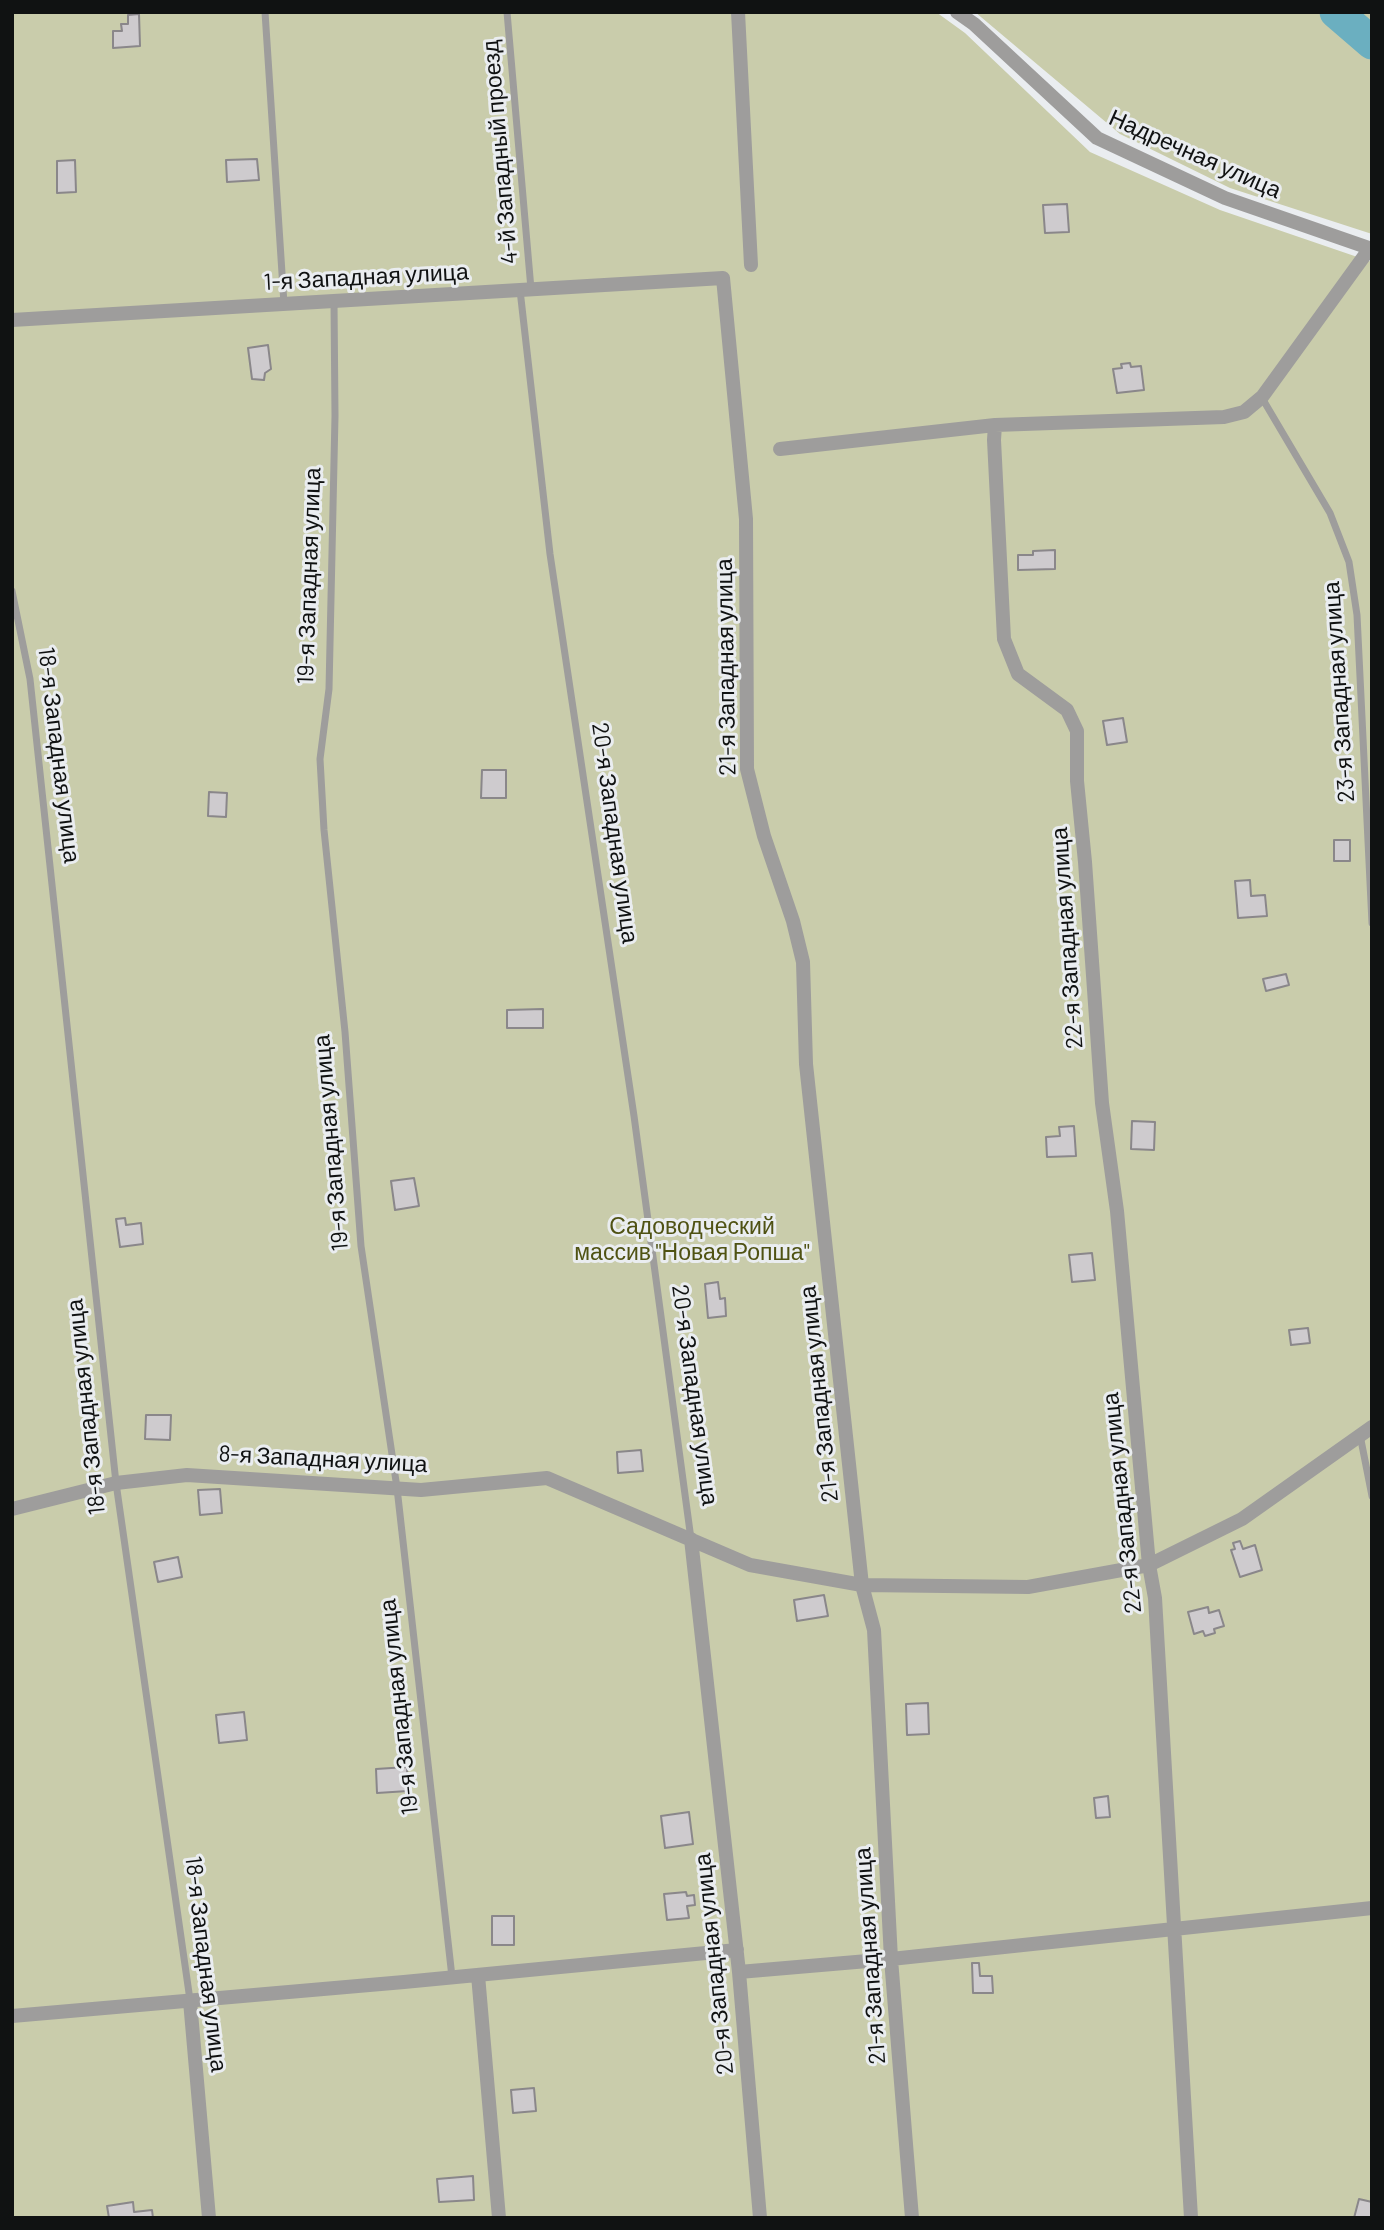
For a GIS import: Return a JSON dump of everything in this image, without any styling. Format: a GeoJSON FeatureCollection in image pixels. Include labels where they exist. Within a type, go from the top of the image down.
{"type":"FeatureCollection","features":[{"type":"Feature","properties":{"kind":"street"},"geometry":{"type":"LineString","coordinates":[[738,12],[751,265]]}},
{"type":"Feature","properties":{"kind":"street","name":"Надречная улица"},"geometry":{"type":"LineString","coordinates":[[957,12],[974,24],[1097,138],[1225,198],[1371,249]]}},
{"type":"Feature","properties":{"kind":"street"},"geometry":{"type":"LineString","coordinates":[[780,449],[995,425],[1224,417],[1244,412],[1262,397],[1371,249]]}},
{"type":"Feature","properties":{"kind":"street","name":"1-я Западная улица"},"geometry":{"type":"LineString","coordinates":[[12,320],[723,278]]}},
{"type":"Feature","properties":{"kind":"street","name":"21-я Западная улица"},"geometry":{"type":"LineString","coordinates":[[723,278],[746,519],[747,769],[764,836],[793,921],[803,962],[806,1064],[862,1585],[874,1630],[891,1959],[912,2218]]}},
{"type":"Feature","properties":{"kind":"street","name":"22-я Западная улица"},"geometry":{"type":"LineString","coordinates":[[995,425],[1004,639],[1018,674],[1067,710],[1077,731],[1077,781],[1102,1103],[1117,1211],[1149,1565],[1155,1598],[1191,2218]]}},
{"type":"Feature","properties":{"kind":"street","name":"8-я Западная улица"},"geometry":{"type":"LineString","coordinates":[[12,1509],[116,1483],[187,1475],[421,1490],[547,1478],[750,1565],[862,1585],[1028,1587],[1149,1565],[1242,1519],[1366,1431]]}},
{"type":"Feature","properties":{"kind":"street","name":"20-я Западная улица"},"geometry":{"type":"LineString","coordinates":[[691,1539],[737,1950],[760,2218]]}},
{"type":"Feature","properties":{"kind":"street"},"geometry":{"type":"LineString","coordinates":[[739,1972],[1175,1931],[1372,1908]]}},
{"type":"Feature","properties":{"kind":"street"},"geometry":{"type":"LineString","coordinates":[[12,2016],[737,1950]]}},
{"type":"Feature","properties":{"kind":"street"},"geometry":{"type":"LineString","coordinates":[[478,1975],[499,2218]]}},
{"type":"Feature","properties":{"kind":"street","name":"18-я Западная улица"},"geometry":{"type":"LineString","coordinates":[[190,2001],[209,2218]]}},
{"type":"Feature","properties":{"kind":"lane"},"geometry":{"type":"LineString","coordinates":[[265,12],[284,304]]}},
{"type":"Feature","properties":{"kind":"lane","name":"4-й Западный проезд"},"geometry":{"type":"LineString","coordinates":[[507,12],[526,290]]}},
{"type":"Feature","properties":{"kind":"lane","name":"20-я Западная улица"},"geometry":{"type":"LineString","coordinates":[[526,290],[550,554],[632,1102],[691,1539]]}},
{"type":"Feature","properties":{"kind":"lane","name":"19-я Западная улица"},"geometry":{"type":"LineString","coordinates":[[334,301],[335,416],[329,689],[320,759],[324,830],[345,1032],[361,1246],[397,1488],[452,1978]]}},
{"type":"Feature","properties":{"kind":"lane","name":"23-я Западная улица"},"geometry":{"type":"LineString","coordinates":[[1262,397],[1330,513],[1349,562],[1357,615],[1372,923]]}},
{"type":"Feature","properties":{"kind":"lane","name":"18-я Западная улица"},"geometry":{"type":"LineString","coordinates":[[12,591],[30,679],[116,1483],[190,2001]]}},
{"type":"Feature","properties":{"kind":"lane"},"geometry":{"type":"LineString","coordinates":[[1366,1431],[1372,1496]]}},
{"type":"Feature","properties":{"kind":"green space","name":"Садоводческий массив \"Новая Ропша\""},"geometry":{"type":"Polygon","coordinates":[[[12,12],[936,12],[965,33],[1090,152],[1220,210],[1372,262],[1372,2218],[12,2218],[12,12]]]}},
{"type":"Feature","properties":{"kind":"green space"},"geometry":{"type":"Polygon","coordinates":[[[975,12],[1372,12],[1372,234],[1230,188],[1120,134],[975,12]]]}},
{"type":"Feature","properties":{"kind":"building"},"geometry":{"type":"Polygon","coordinates":[[[139,14],[140,46],[113,48],[113,31],[122,31],[121,24],[128,24],[128,15],[139,14]]]}},
{"type":"Feature","properties":{"kind":"building"},"geometry":{"type":"Polygon","coordinates":[[[257,159],[259,180],[227,182],[226,160],[257,159]]]}},
{"type":"Feature","properties":{"kind":"building"},"geometry":{"type":"Polygon","coordinates":[[[75,160],[76,192],[57,193],[57,161],[75,160]]]}},
{"type":"Feature","properties":{"kind":"building"},"geometry":{"type":"Polygon","coordinates":[[[1067,204],[1069,232],[1045,233],[1043,205],[1067,204]]]}},
{"type":"Feature","properties":{"kind":"building"},"geometry":{"type":"Polygon","coordinates":[[[268,345],[271,369],[265,373],[264,380],[252,379],[248,348],[268,345]]]}},
{"type":"Feature","properties":{"kind":"building"},"geometry":{"type":"Polygon","coordinates":[[[1130,363],[1131,367],[1141,366],[1144,390],[1117,393],[1113,369],[1130,363]]]}},
{"type":"Feature","properties":{"kind":"building"},"geometry":{"type":"Polygon","coordinates":[[[1055,550],[1055,569],[1018,570],[1018,555],[1055,550]]]}},
{"type":"Feature","properties":{"kind":"building"},"geometry":{"type":"Polygon","coordinates":[[[1123,718],[1127,742],[1107,745],[1103,721],[1123,718]]]}},
{"type":"Feature","properties":{"kind":"building"},"geometry":{"type":"Polygon","coordinates":[[[482,770],[506,770],[506,798],[481,798],[482,770]]]}},
{"type":"Feature","properties":{"kind":"building"},"geometry":{"type":"Polygon","coordinates":[[[209,792],[227,793],[226,817],[208,816],[209,792]]]}},
{"type":"Feature","properties":{"kind":"building"},"geometry":{"type":"Polygon","coordinates":[[[1334,840],[1350,840],[1350,861],[1334,861],[1334,840]]]}},
{"type":"Feature","properties":{"kind":"building"},"geometry":{"type":"Polygon","coordinates":[[[1250,880],[1251,896],[1265,895],[1267,916],[1238,918],[1235,881],[1250,880]]]}},
{"type":"Feature","properties":{"kind":"building"},"geometry":{"type":"Polygon","coordinates":[[[1286,974],[1289,985],[1266,991],[1263,979],[1286,974]]]}},
{"type":"Feature","properties":{"kind":"building"},"geometry":{"type":"Polygon","coordinates":[[[543,1009],[543,1028],[507,1028],[507,1010],[543,1009]]]}},
{"type":"Feature","properties":{"kind":"building"},"geometry":{"type":"Polygon","coordinates":[[[1132,1121],[1155,1122],[1154,1150],[1131,1149],[1132,1121]]]}},
{"type":"Feature","properties":{"kind":"building"},"geometry":{"type":"Polygon","coordinates":[[[1074,1126],[1076,1156],[1047,1157],[1046,1137],[1060,1136],[1059,1127],[1074,1126]]]}},
{"type":"Feature","properties":{"kind":"building"},"geometry":{"type":"Polygon","coordinates":[[[414,1178],[419,1206],[395,1210],[391,1181],[414,1178]]]}},
{"type":"Feature","properties":{"kind":"building"},"geometry":{"type":"Polygon","coordinates":[[[125,1218],[126,1225],[141,1223],[143,1244],[120,1247],[116,1219],[125,1218]]]}},
{"type":"Feature","properties":{"kind":"building"},"geometry":{"type":"Polygon","coordinates":[[[1092,1253],[1095,1280],[1072,1282],[1069,1255],[1092,1253]]]}},
{"type":"Feature","properties":{"kind":"building"},"geometry":{"type":"Polygon","coordinates":[[[718,1282],[720,1299],[725,1298],[726,1316],[708,1318],[705,1284],[718,1282]]]}},
{"type":"Feature","properties":{"kind":"building"},"geometry":{"type":"Polygon","coordinates":[[[1308,1328],[1310,1343],[1291,1345],[1289,1330],[1308,1328]]]}},
{"type":"Feature","properties":{"kind":"building"},"geometry":{"type":"Polygon","coordinates":[[[146,1415],[171,1415],[170,1440],[145,1439],[146,1415]]]}},
{"type":"Feature","properties":{"kind":"building"},"geometry":{"type":"Polygon","coordinates":[[[641,1450],[643,1471],[618,1473],[617,1452],[641,1450]]]}},
{"type":"Feature","properties":{"kind":"building"},"geometry":{"type":"Polygon","coordinates":[[[220,1489],[222,1513],[200,1515],[198,1490],[220,1489]]]}},
{"type":"Feature","properties":{"kind":"building"},"geometry":{"type":"Polygon","coordinates":[[[1240,1541],[1243,1549],[1255,1545],[1262,1570],[1240,1577],[1231,1550],[1235,1549],[1233,1543],[1240,1541]]]}},
{"type":"Feature","properties":{"kind":"building"},"geometry":{"type":"Polygon","coordinates":[[[178,1557],[182,1577],[158,1582],[154,1562],[178,1557]]]}},
{"type":"Feature","properties":{"kind":"building"},"geometry":{"type":"Polygon","coordinates":[[[824,1595],[828,1616],[797,1621],[794,1600],[824,1595]]]}},
{"type":"Feature","properties":{"kind":"building"},"geometry":{"type":"Polygon","coordinates":[[[1208,1607],[1209,1613],[1219,1610],[1224,1626],[1205,1636],[1203,1631],[1194,1634],[1188,1612],[1208,1607]]]}},
{"type":"Feature","properties":{"kind":"building"},"geometry":{"type":"Polygon","coordinates":[[[928,1703],[929,1734],[907,1735],[906,1704],[928,1703]]]}},
{"type":"Feature","properties":{"kind":"building"},"geometry":{"type":"Polygon","coordinates":[[[244,1712],[247,1740],[219,1743],[216,1715],[244,1712]]]}},
{"type":"Feature","properties":{"kind":"building"},"geometry":{"type":"Polygon","coordinates":[[[407,1767],[408,1791],[377,1793],[376,1769],[407,1767]]]}},
{"type":"Feature","properties":{"kind":"building"},"geometry":{"type":"Polygon","coordinates":[[[1108,1796],[1110,1817],[1096,1818],[1094,1798],[1108,1796]]]}},
{"type":"Feature","properties":{"kind":"building"},"geometry":{"type":"Polygon","coordinates":[[[689,1812],[693,1844],[665,1848],[661,1816],[689,1812]]]}},
{"type":"Feature","properties":{"kind":"building"},"geometry":{"type":"Polygon","coordinates":[[[686,1892],[687,1896],[694,1895],[695,1905],[687,1906],[689,1918],[667,1920],[664,1894],[686,1892]]]}},
{"type":"Feature","properties":{"kind":"building"},"geometry":{"type":"Polygon","coordinates":[[[492,1916],[514,1916],[514,1945],[492,1945],[492,1916]]]}},
{"type":"Feature","properties":{"kind":"building"},"geometry":{"type":"Polygon","coordinates":[[[972,1963],[979,1963],[980,1976],[992,1976],[993,1993],[973,1993],[972,1963]]]}},
{"type":"Feature","properties":{"kind":"building"},"geometry":{"type":"Polygon","coordinates":[[[534,2088],[536,2111],[513,2113],[511,2090],[534,2088]]]}},
{"type":"Feature","properties":{"kind":"building"},"geometry":{"type":"Polygon","coordinates":[[[473,2176],[474,2200],[439,2202],[437,2179],[473,2176]]]}},
{"type":"Feature","properties":{"kind":"building"},"geometry":{"type":"Polygon","coordinates":[[[1359,2199],[1372,2202],[1372,2218],[1354,2218],[1359,2199]]]}},
{"type":"Feature","properties":{"kind":"building"},"geometry":{"type":"Polygon","coordinates":[[[133,2202],[134,2212],[152,2210],[153,2218],[109,2218],[107,2206],[133,2202]]]}},
{"type":"Feature","properties":{"kind":"waterway"},"geometry":{"type":"LineString","coordinates":[[1336,12],[1372,43]]}}]}
